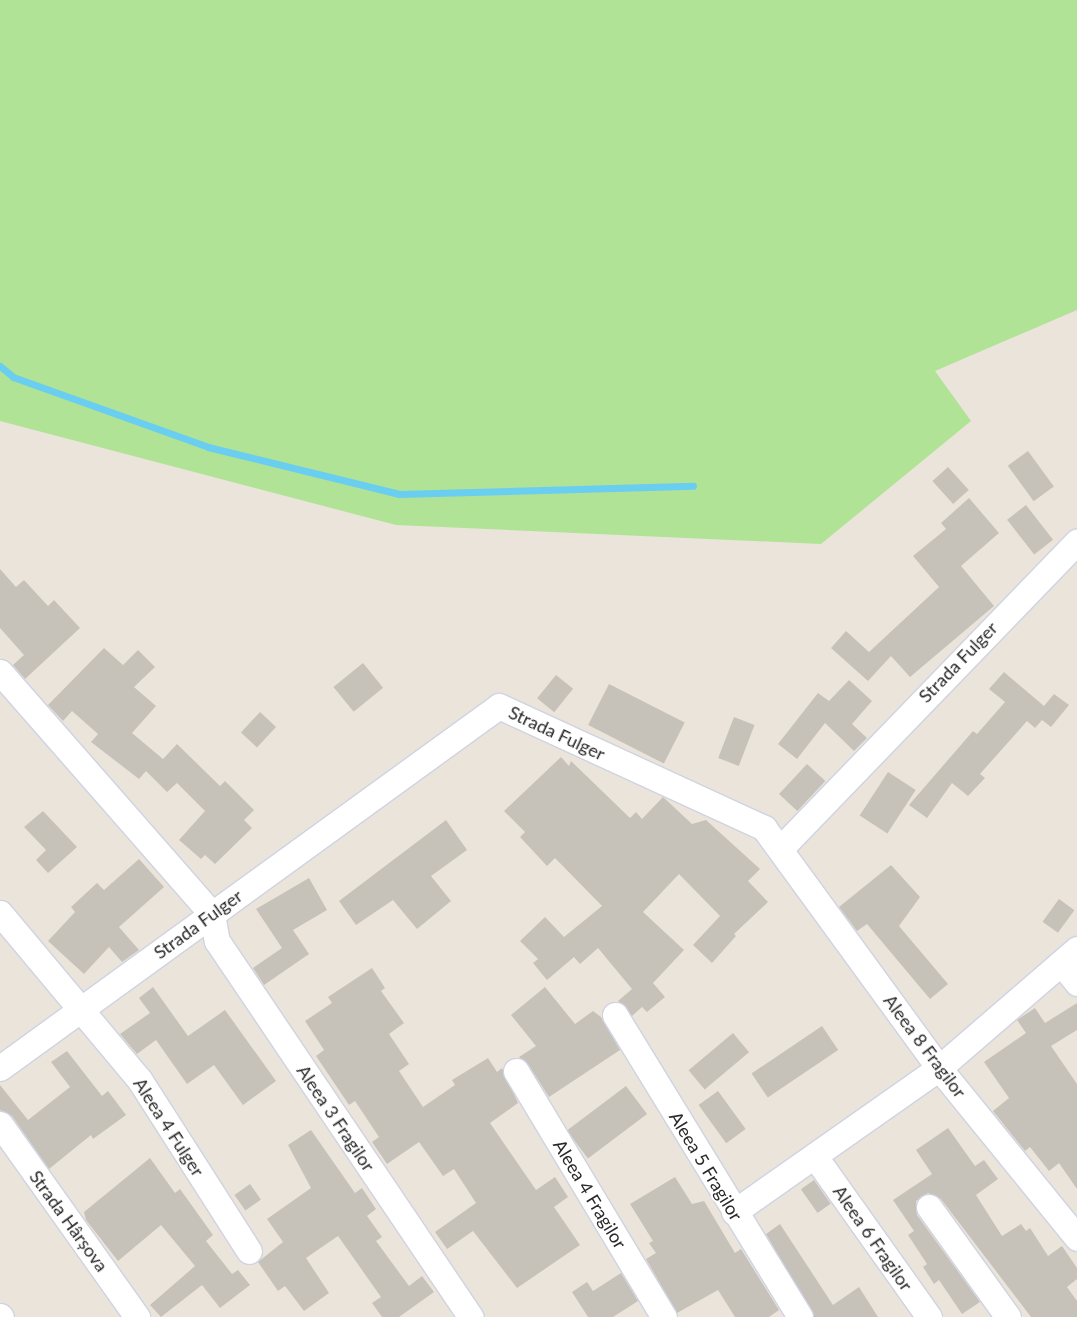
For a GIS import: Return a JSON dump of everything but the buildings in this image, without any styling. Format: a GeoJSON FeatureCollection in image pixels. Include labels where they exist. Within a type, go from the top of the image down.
{"type":"FeatureCollection","features":[{"type":"Feature","properties":{"kind":"street","name":"Strada Fulger"},"geometry":{"type":"LineString","coordinates":[[0,1068],[499,706],[764,828],[781,848],[1077,541]]}},
{"type":"Feature","properties":{"kind":"street"},"geometry":{"type":"LineString","coordinates":[[0,672],[212,914]]}},
{"type":"Feature","properties":{"kind":"street","name":"Aleea 8 Fragilor"},"geometry":{"type":"LineString","coordinates":[[781,848],[939,1068],[1077,1238]]}},
{"type":"Feature","properties":{"kind":"street","name":"Aleea 4 Fulger"},"geometry":{"type":"LineString","coordinates":[[0,914],[82,1008],[139,1079],[248,1251]]}},
{"type":"Feature","properties":{"kind":"street","name":"Aleea 3 Fragilor"},"geometry":{"type":"LineString","coordinates":[[212,914],[217,941],[471,1317]]}},
{"type":"Feature","properties":{"kind":"street"},"geometry":{"type":"LineString","coordinates":[[734,1212],[816,1158],[939,1068],[1069,956],[1077,983]]}},
{"type":"Feature","properties":{"kind":"street","name":"Aleea 5 Fragilor"},"geometry":{"type":"LineString","coordinates":[[615,1015],[800,1317]]}},
{"type":"Feature","properties":{"kind":"street","name":"Aleea 4 Fragilor"},"geometry":{"type":"LineString","coordinates":[[516,1071],[664,1317]]}},
{"type":"Feature","properties":{"kind":"street","name":"Strada Hârșova"},"geometry":{"type":"LineString","coordinates":[[0,1124],[138,1317]]}},
{"type":"Feature","properties":{"kind":"street","name":"Aleea 6 Fragilor"},"geometry":{"type":"LineString","coordinates":[[816,1158],[929,1317]]}},
{"type":"Feature","properties":{"kind":"street"},"geometry":{"type":"LineString","coordinates":[[928,1207],[1008,1317]]}},
{"type":"Feature","properties":{"kind":"green space"},"geometry":{"type":"Polygon","coordinates":[[[0,0],[1077,0],[1077,310],[935,371],[971,421],[821,544],[396,525],[0,421],[0,0]]]}},
{"type":"Feature","properties":{"kind":"waterway"},"geometry":{"type":"LineString","coordinates":[[0,366],[13,377],[208,447],[399,494],[693,486]]}}]}
